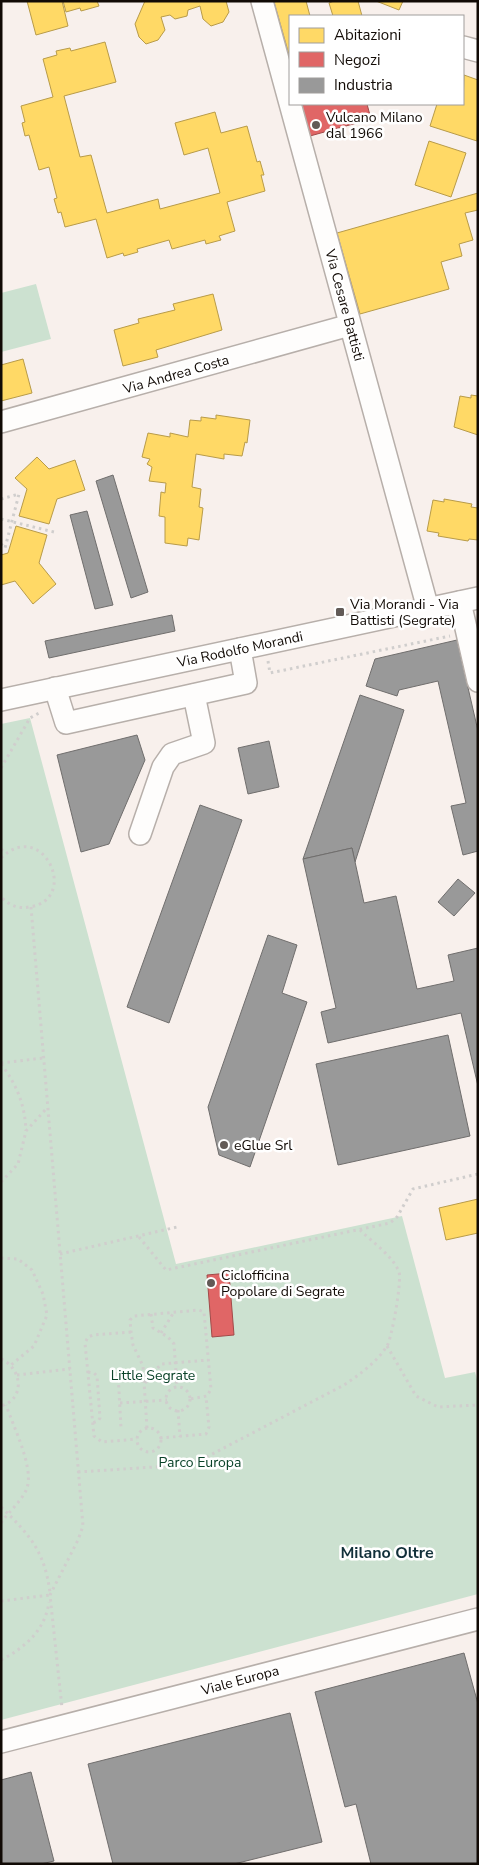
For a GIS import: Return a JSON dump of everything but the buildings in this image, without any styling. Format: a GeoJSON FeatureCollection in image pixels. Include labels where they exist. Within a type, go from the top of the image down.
{"type":"FeatureCollection","features":[{"type":"Feature","properties":{"kind":"street","name":"Via Cesare Battisti"},"geometry":{"type":"LineString","coordinates":[[262,1],[287,84]]}},
{"type":"Feature","properties":{"kind":"street"},"geometry":{"type":"LineString","coordinates":[[464,47],[478,51]]}},
{"type":"Feature","properties":{"kind":"street","name":"Via Cesare Battisti"},"geometry":{"type":"LineString","coordinates":[[292,105],[350,325],[428,608]]}},
{"type":"Feature","properties":{"kind":"street","name":"Via Andrea Costa"},"geometry":{"type":"LineString","coordinates":[[1,422],[350,325]]}},
{"type":"Feature","properties":{"kind":"street"},"geometry":{"type":"LineString","coordinates":[[469,600],[467,632],[478,681]]}},
{"type":"Feature","properties":{"kind":"street","name":"Via Rodolfo Morandi"},"geometry":{"type":"LineString","coordinates":[[1,700],[57,695],[240,649],[469,600]]}},
{"type":"Feature","properties":{"kind":"street"},"geometry":{"type":"LineString","coordinates":[[57,695],[66,723],[246,683],[240,649]]}},
{"type":"Feature","properties":{"kind":"street"},"geometry":{"type":"LineString","coordinates":[[140,834],[163,767],[172,754],[204,743],[194,695]]}},
{"type":"Feature","properties":{"kind":"street","name":"Viale Europa"},"geometry":{"type":"LineString","coordinates":[[1,1742],[478,1619]]}},
{"type":"Feature","properties":{"kind":"path"},"geometry":{"type":"LineString","coordinates":[[1,499],[19,494],[5,548],[1,544]]}},
{"type":"Feature","properties":{"kind":"path"},"geometry":{"type":"LineString","coordinates":[[1,519],[54,532]]}},
{"type":"Feature","properties":{"kind":"path"},"geometry":{"type":"LineString","coordinates":[[267,658],[270,673],[467,632]]}},
{"type":"Feature","properties":{"kind":"path"},"geometry":{"type":"LineString","coordinates":[[1,768],[30,718],[57,695]]}},
{"type":"Feature","properties":{"kind":"path"},"geometry":{"type":"LineString","coordinates":[[1,858],[15,848],[34,848],[50,860],[54,869],[53,888],[40,903],[31,907],[14,906],[1,897]]}},
{"type":"Feature","properties":{"kind":"path"},"geometry":{"type":"LineString","coordinates":[[1,849],[6,853]]}},
{"type":"Feature","properties":{"kind":"path"},"geometry":{"type":"LineString","coordinates":[[1,1660],[14,1653],[35,1636],[47,1616],[50,1595],[78,1540],[83,1526],[31,907]]}},
{"type":"Feature","properties":{"kind":"path"},"geometry":{"type":"LineString","coordinates":[[1,1182],[18,1164],[26,1132],[26,1113],[21,1096],[1,1063],[43,1058]]}},
{"type":"Feature","properties":{"kind":"path"},"geometry":{"type":"LineString","coordinates":[[26,1132],[48,1108]]}},
{"type":"Feature","properties":{"kind":"path"},"geometry":{"type":"LineString","coordinates":[[139,1236],[166,1270],[390,1223],[397,1217],[412,1189],[478,1174]]}},
{"type":"Feature","properties":{"kind":"path"},"geometry":{"type":"LineString","coordinates":[[60,1254],[177,1227]]}},
{"type":"Feature","properties":{"kind":"path"},"geometry":{"type":"LineString","coordinates":[[78,1472],[185,1464],[215,1454],[363,1373],[387,1346],[401,1284],[400,1272],[394,1264],[360,1230]]}},
{"type":"Feature","properties":{"kind":"path"},"geometry":{"type":"LineString","coordinates":[[1,1258],[18,1259],[32,1270],[43,1294],[47,1315],[34,1346],[11,1364]]}},
{"type":"Feature","properties":{"kind":"path"},"geometry":{"type":"LineString","coordinates":[[147,1428],[141,1360],[133,1345],[130,1322],[134,1316],[200,1310],[204,1312],[212,1389],[206,1397],[208,1432],[200,1436],[160,1438]]}},
{"type":"Feature","properties":{"kind":"path"},"geometry":{"type":"LineString","coordinates":[[161,1333],[174,1312]]}},
{"type":"Feature","properties":{"kind":"path"},"geometry":{"type":"LineString","coordinates":[[150,1314],[152,1327],[172,1342],[177,1387]]}},
{"type":"Feature","properties":{"kind":"path"},"geometry":{"type":"LineString","coordinates":[[131,1332],[88,1337],[85,1343],[94,1436],[98,1440],[105,1442],[137,1439]]}},
{"type":"Feature","properties":{"kind":"path"},"geometry":{"type":"LineString","coordinates":[[387,1346],[416,1396],[438,1407],[478,1405]]}},
{"type":"Feature","properties":{"kind":"path"},"geometry":{"type":"LineString","coordinates":[[1,1359],[11,1364],[18,1375],[17,1392],[3,1406],[26,1462],[28,1475],[27,1488],[1,1523]]}},
{"type":"Feature","properties":{"kind":"path"},"geometry":{"type":"LineString","coordinates":[[144,1384],[159,1365],[208,1360]]}},
{"type":"Feature","properties":{"kind":"path"},"geometry":{"type":"LineString","coordinates":[[18,1375],[70,1369]]}},
{"type":"Feature","properties":{"kind":"path"},"geometry":{"type":"LineString","coordinates":[[88,1372],[94,1372],[97,1376],[100,1418],[92,1423]]}},
{"type":"Feature","properties":{"kind":"path"},"geometry":{"type":"LineString","coordinates":[[118,1372],[121,1428]]}},
{"type":"Feature","properties":{"kind":"path"},"geometry":{"type":"LineString","coordinates":[[177,1387],[185,1389],[190,1398],[186,1407],[178,1410],[171,1408],[167,1400],[169,1392],[177,1387]]}},
{"type":"Feature","properties":{"kind":"path"},"geometry":{"type":"LineString","coordinates":[[190,1398],[206,1397]]}},
{"type":"Feature","properties":{"kind":"path"},"geometry":{"type":"LineString","coordinates":[[120,1403],[167,1400]]}},
{"type":"Feature","properties":{"kind":"path"},"geometry":{"type":"LineString","coordinates":[[178,1410],[180,1437]]}},
{"type":"Feature","properties":{"kind":"path"},"geometry":{"type":"LineString","coordinates":[[147,1428],[156,1430],[160,1438],[158,1446],[150,1451],[140,1448],[137,1439],[140,1432],[147,1428]]}},
{"type":"Feature","properties":{"kind":"path"},"geometry":{"type":"LineString","coordinates":[[1,1507],[40,1552],[48,1576],[63,1726]]}},
{"type":"Feature","properties":{"kind":"path"},"geometry":{"type":"LineString","coordinates":[[1,1601],[50,1595]]}},
{"type":"Feature","properties":{"kind":"green space"},"geometry":{"type":"Polygon","coordinates":[[[36,284],[51,339],[1,352],[1,293],[36,284]]]}},
{"type":"Feature","properties":{"kind":"green space","name":"Parco Europa"},"geometry":{"type":"Polygon","coordinates":[[[30,718],[176,1264],[402,1216],[445,1378],[475,1372],[478,1383],[478,1594],[1,1720],[1,724],[30,718]]]}},
{"type":"Feature","properties":{"kind":"place","name":"Vulcano Milano dal 1966"},"geometry":{"type":"Point","coordinates":[316,125]}},
{"type":"Feature","properties":{"kind":"place","name":"Via Morandi - Via Battisti (Segrate)"},"geometry":{"type":"Point","coordinates":[340,612]}},
{"type":"Feature","properties":{"kind":"place","name":"eGlue Srl"},"geometry":{"type":"Point","coordinates":[224,1145]}},
{"type":"Feature","properties":{"kind":"place","name":"Ciclofficina Popolare di Segrate"},"geometry":{"type":"Point","coordinates":[211,1283]}},
{"type":"Feature","properties":{"kind":"district","name":"Milano Oltre"},"geometry":{"type":"Point","coordinates":[387,1552]}},
{"type":"Feature","properties":{"kind":"park label","name":"Little Segrate"},"geometry":{"type":"Point","coordinates":[153,1375]}}]}
